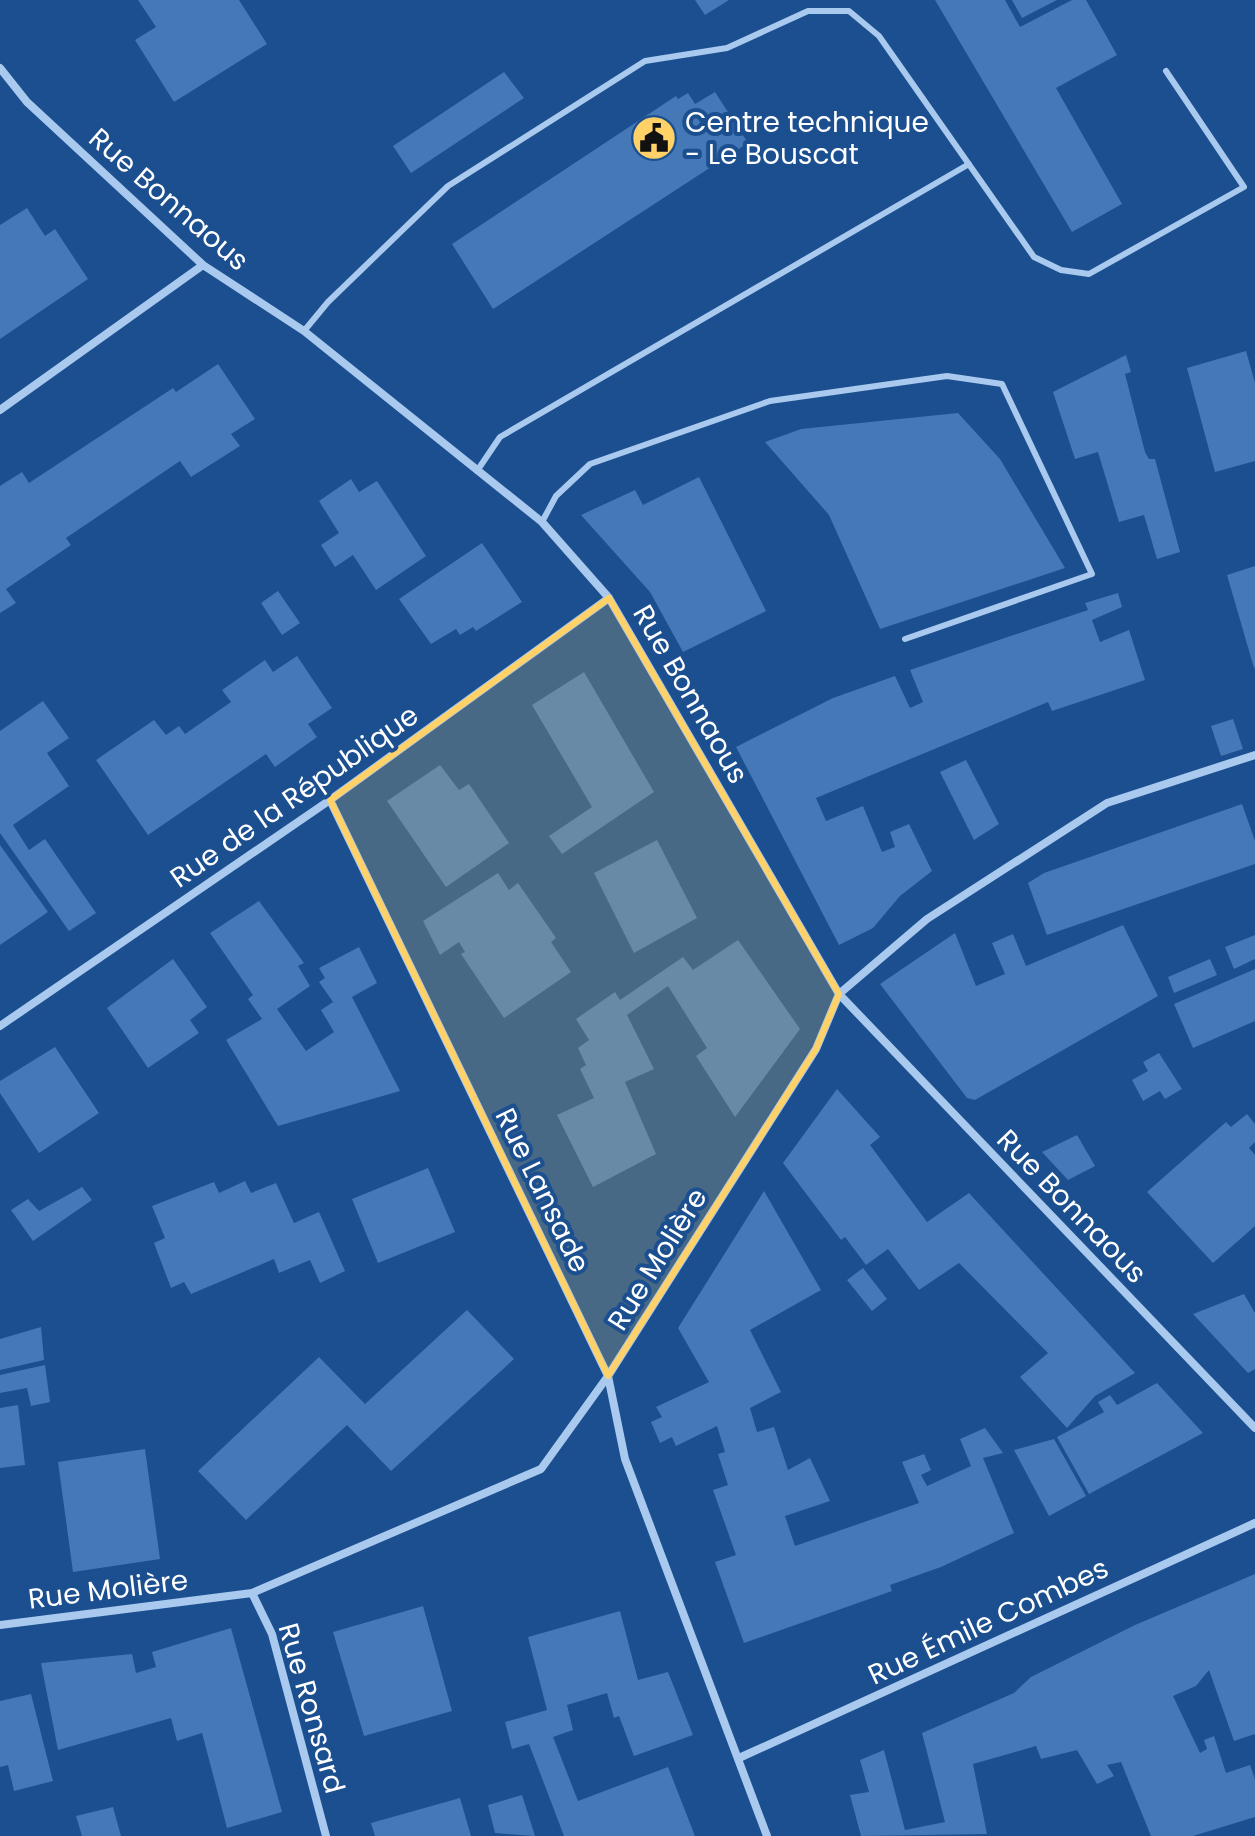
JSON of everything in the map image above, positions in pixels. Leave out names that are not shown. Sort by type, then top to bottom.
[{"type":"street","name":"Rue Bonnaous","points":[[0,68],[27,102],[203,265],[304,331],[542,522],[609,598],[839,994],[1255,1428]]},
{"type":"street","points":[[0,410],[203,265]]},
{"type":"street","name":"Rue de la République","points":[[0,1026],[330,800],[609,598]]},
{"type":"street","name":"Rue Molière","points":[[0,1625],[252,1593],[541,1469],[608,1376],[816,1049],[839,994],[927,919],[1107,803],[1255,755]]},
{"type":"street","name":"Rue Lansade","points":[[330,800],[608,1376],[625,1459],[767,1836]]},
{"type":"street","name":"Rue Émile Combes","points":[[739,1758],[1255,1523]]},
{"type":"street","name":"Rue Ronsard","points":[[252,1593],[272,1634],[326,1836]]},
{"type":"lane","points":[[304,331],[328,302],[448,186],[632,69],[645,61],[727,48],[808,11],[849,11],[879,36],[1034,257],[1061,270],[1089,274],[1244,187],[1166,71]]},
{"type":"lane","points":[[477,471],[500,437],[969,164]]},
{"type":"lane","points":[[542,522],[556,496],[590,464],[770,401],[947,376],[1002,384],[1092,574],[905,639]]},
{"type":"highlighted area","points":[[609,598],[839,994],[816,1049],[608,1376],[330,800]]},
{"type":"building","points":[[138,0],[239,0],[267,44],[174,102],[135,40],[156,27]]},
{"type":"building","points":[[695,0],[729,0],[705,15]]},
{"type":"building","points":[[935,0],[1005,0],[1020,27],[1072,0],[1086,0],[1117,55],[1056,88],[1122,204],[1072,232]]},
{"type":"building","points":[[1012,0],[1057,0],[1022,18]]},
{"type":"building","points":[[504,72],[524,98],[411,173],[393,146]]},
{"type":"building","points":[[715,92],[748,143],[493,309],[452,244],[676,96],[678,99],[688,93],[695,104]]},
{"type":"building","points":[[27,208],[45,236],[55,229],[88,279],[0,339],[0,225]]},
{"type":"building","points":[[1246,351],[1255,383],[1255,461],[1215,472],[1187,368]]},
{"type":"building","points":[[1126,355],[1131,372],[1125,374],[1145,452],[1149,459],[1155,459],[1180,552],[1157,559],[1144,515],[1119,522],[1098,452],[1075,459],[1053,392]]},
{"type":"building","points":[[218,364],[255,419],[231,434],[240,446],[191,477],[180,461],[66,538],[71,545],[6,589],[16,603],[0,613],[0,486],[22,472],[29,483],[173,388],[176,392]]},
{"type":"building","points":[[958,413],[1000,459],[1065,568],[880,629],[829,515],[765,442],[801,429]]},
{"type":"building","points":[[699,477],[766,611],[683,652],[650,592],[581,515],[635,490],[643,505]]},
{"type":"building","points":[[351,479],[359,492],[377,481],[426,556],[376,590],[353,555],[335,567],[321,545],[339,533],[319,501]]},
{"type":"building","points":[[482,543],[522,602],[476,631],[473,627],[460,635],[456,629],[431,644],[399,599]]},
{"type":"building","points":[[1255,566],[1255,667],[1254,668],[1227,575]]},
{"type":"building","points":[[278,591],[300,623],[282,635],[261,603]]},
{"type":"building","points":[[1118,593],[1122,607],[1092,620],[1100,642],[1129,630],[1145,680],[1052,711],[1048,702],[816,798],[826,821],[863,806],[882,852],[895,847],[890,832],[909,824],[932,871],[900,896],[873,928],[839,945],[736,747],[833,698],[895,676],[910,708],[923,702],[910,670],[1088,610],[1085,603]]},
{"type":"building","points":[[297,656],[332,708],[308,724],[317,737],[275,767],[266,754],[148,835],[96,760],[154,720],[166,735],[179,726],[185,734],[231,702],[222,690],[265,660],[273,672]]},
{"type":"building","points":[[584,672],[654,792],[562,854],[549,836],[592,807],[532,705]]},
{"type":"building","points":[[43,701],[69,738],[47,753],[69,786],[13,825],[29,850],[45,839],[96,913],[69,931],[0,833],[0,731]]},
{"type":"building","points":[[1233,719],[1243,749],[1221,756],[1211,726]]},
{"type":"building","points":[[966,760],[999,824],[974,840],[940,772]]},
{"type":"building","points":[[440,765],[459,790],[469,784],[509,843],[446,887],[387,801]]},
{"type":"building","points":[[1242,804],[1255,841],[1255,864],[1047,935],[1028,883],[1044,873]]},
{"type":"building","points":[[657,840],[697,918],[634,953],[594,873]]},
{"type":"building","points":[[0,845],[48,912],[0,945]]},
{"type":"building","points":[[498,873],[509,890],[518,883],[556,938],[551,942],[571,972],[504,1018],[461,954],[465,952],[459,942],[440,955],[423,921]]},
{"type":"building","points":[[259,901],[304,963],[298,966],[310,986],[277,1009],[306,1051],[334,1032],[321,1010],[333,1002],[319,982],[325,978],[319,968],[359,947],[377,983],[352,997],[400,1091],[278,1126],[226,1040],[262,1019],[248,999],[253,995],[210,933]]},
{"type":"building","points":[[1123,925],[1158,996],[975,1100],[967,1098],[880,984],[955,933],[976,986],[1005,974],[992,943],[1013,934],[1026,966]]},
{"type":"building","points":[[1255,935],[1255,959],[1234,969],[1225,947]]},
{"type":"building","points":[[738,940],[800,1029],[735,1117],[696,1056],[707,1048],[668,986],[627,1015],[654,1069],[625,1082],[656,1154],[593,1187],[557,1115],[594,1098],[580,1069],[586,1065],[578,1048],[589,1040],[576,1019],[615,992],[620,1000],[683,957],[693,970]]},
{"type":"building","points":[[173,959],[207,1007],[190,1020],[199,1033],[148,1068],[107,1008]]},
{"type":"building","points":[[1210,959],[1217,975],[1174,993],[1168,977]]},
{"type":"building","points":[[1255,969],[1255,1021],[1193,1048],[1174,1004]]},
{"type":"building","points":[[55,1047],[99,1113],[39,1153],[0,1093],[0,1081]]},
{"type":"building","points":[[1159,1053],[1182,1089],[1165,1099],[1160,1091],[1143,1101],[1132,1080],[1148,1071],[1143,1062]]},
{"type":"building","points":[[837,1089],[880,1137],[870,1145],[927,1222],[969,1193],[1135,1373],[1095,1396],[1067,1428],[1020,1377],[1048,1353],[959,1263],[919,1290],[888,1249],[866,1265],[845,1237],[841,1240],[783,1163]]},
{"type":"building","points":[[1247,1114],[1255,1124],[1255,1142],[1249,1148],[1255,1155],[1255,1226],[1213,1263],[1147,1192],[1226,1122],[1231,1127]]},
{"type":"building","points":[[1077,1135],[1095,1166],[1068,1180],[1042,1152]]},
{"type":"building","points":[[428,1168],[455,1232],[378,1263],[352,1199]]},
{"type":"building","points":[[245,1181],[251,1193],[276,1183],[294,1223],[319,1212],[345,1271],[320,1283],[310,1260],[279,1273],[274,1259],[191,1294],[184,1282],[171,1288],[154,1243],[165,1238],[152,1206],[214,1182],[219,1193]]},
{"type":"building","points":[[82,1187],[92,1200],[33,1241],[11,1210],[28,1199],[39,1211]]},
{"type":"building","points":[[764,1191],[821,1290],[750,1330],[781,1392],[750,1408],[757,1432],[774,1427],[788,1470],[810,1458],[830,1501],[785,1516],[795,1546],[919,1503],[902,1462],[924,1454],[931,1470],[921,1475],[927,1486],[971,1466],[960,1439],[985,1428],[1003,1453],[983,1458],[1014,1533],[941,1567],[890,1585],[892,1591],[744,1643],[715,1562],[736,1555],[713,1490],[728,1485],[718,1454],[725,1452],[717,1426],[676,1446],[672,1437],[660,1443],[651,1422],[662,1417],[656,1407],[709,1382],[678,1328]]},
{"type":"building","points":[[863,1268],[887,1299],[872,1311],[847,1280]]},
{"type":"building","points":[[1244,1294],[1255,1313],[1255,1369],[1248,1373],[1193,1314]]},
{"type":"building","points":[[467,1310],[514,1359],[391,1471],[347,1425],[246,1520],[198,1471],[319,1357],[365,1404]]},
{"type":"building","points":[[41,1327],[44,1360],[0,1370],[0,1339]]},
{"type":"building","points":[[45,1365],[50,1402],[31,1406],[27,1388],[0,1393],[0,1375]]},
{"type":"building","points":[[1157,1383],[1203,1433],[1089,1494],[1057,1437],[1104,1412],[1098,1402],[1110,1395],[1117,1405]]},
{"type":"building","points":[[18,1405],[25,1465],[0,1468],[0,1408]]},
{"type":"building","points":[[1054,1439],[1086,1496],[1049,1516],[1014,1450]]},
{"type":"building","points":[[145,1449],[160,1559],[73,1572],[58,1462]]},
{"type":"building","points":[[1255,1574],[1255,1734],[1234,1741],[1209,1670],[1196,1686],[1173,1696],[1200,1753],[1207,1749],[1204,1740],[1214,1736],[1226,1773],[1250,1765],[1255,1779],[1255,1817],[1193,1836],[1151,1836],[1121,1762],[1107,1765],[1114,1776],[1097,1784],[1077,1750],[1041,1759],[1036,1746],[973,1764],[987,1834],[861,1836],[850,1795],[869,1792],[860,1760],[884,1750],[905,1830],[945,1822],[922,1733],[1014,1693],[1031,1677],[1135,1625]]},
{"type":"building","points":[[423,1606],[452,1711],[364,1736],[333,1632]]},
{"type":"building","points":[[620,1611],[638,1680],[668,1672],[693,1735],[634,1756],[619,1716],[614,1718],[607,1693],[567,1705],[573,1730],[553,1737],[578,1801],[668,1767],[695,1836],[564,1836],[529,1744],[512,1749],[505,1722],[547,1710],[528,1637]]},
{"type":"building","points":[[231,1628],[282,1812],[227,1828],[202,1733],[177,1741],[171,1718],[58,1750],[41,1663],[132,1654],[136,1673],[156,1667],[152,1652]]},
{"type":"building","points":[[31,1694],[53,1781],[14,1791],[8,1765],[0,1767],[0,1701]]},
{"type":"building","points":[[522,1795],[535,1836],[495,1833],[488,1805]]},
{"type":"building","points":[[460,1798],[471,1836],[375,1836],[371,1823]]},
{"type":"building","points":[[113,1807],[121,1836],[82,1836],[76,1816]]},
{"type":"place","name":"Centre technique - Le Bouscat","points":[[654,138]]}]
